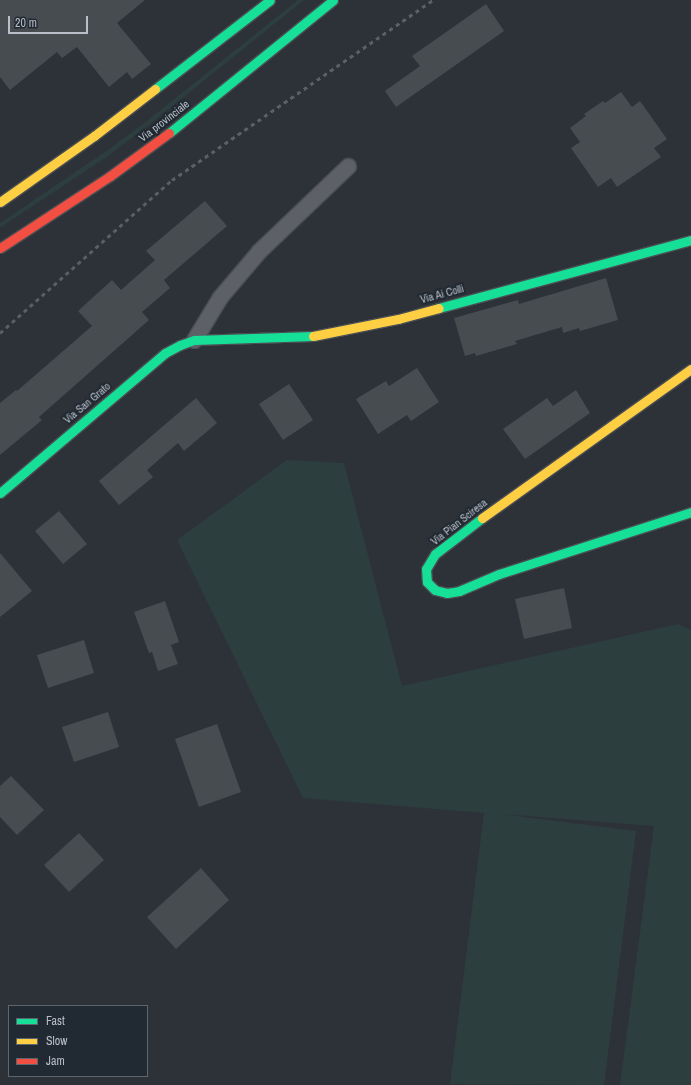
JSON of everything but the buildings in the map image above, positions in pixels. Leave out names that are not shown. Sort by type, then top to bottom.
[{"type":"street","points":[[0,202],[94,136],[270,0]]},
{"type":"street","name":"Via provinciale","points":[[0,248],[110,176],[154,145],[332,0]]},
{"type":"street","name":"Via Ai Colli","points":[[194,340],[313,336],[398,319],[691,240]]},
{"type":"street","name":"Via San Grato","points":[[0,493],[164,352],[194,340]]},
{"type":"street","name":"Via Pian Sciresa","points":[[691,369],[458,535],[435,554],[426,569],[427,582],[435,590],[447,593],[459,590],[499,574],[691,512]]},
{"type":"lane","points":[[194,340],[220,297],[259,251],[348,166]]},
{"type":"shaded area","points":[[298,0],[304,0],[150,124],[108,156],[0,228],[0,223],[105,152],[147,121]]},
{"type":"shaded area","points":[[287,460],[344,463],[402,686],[678,624],[691,630],[691,1085],[620,1085],[654,826],[501,814],[636,831],[604,1085],[450,1084],[484,813],[303,798],[177,540]]},
{"type":"railway","points":[[0,333],[172,180],[433,0]]},
{"type":"traffic: fast","points":[[155,89],[270,0]]},
{"type":"traffic: fast","points":[[169,133],[333,0]]},
{"type":"traffic: fast","points":[[439,308],[691,240]]},
{"type":"traffic: fast","points":[[0,493],[165,353],[180,345],[194,340],[313,336]]},
{"type":"traffic: fast","points":[[482,518],[435,554],[426,569],[427,582],[435,590],[447,593],[459,591],[499,574],[691,512]]},
{"type":"traffic: slow","points":[[0,202],[94,136],[155,89]]},
{"type":"traffic: slow","points":[[313,336],[398,319],[439,308]]},
{"type":"traffic: slow","points":[[482,518],[691,369]]},
{"type":"traffic: jam","points":[[0,248],[110,176],[169,133]]}]
